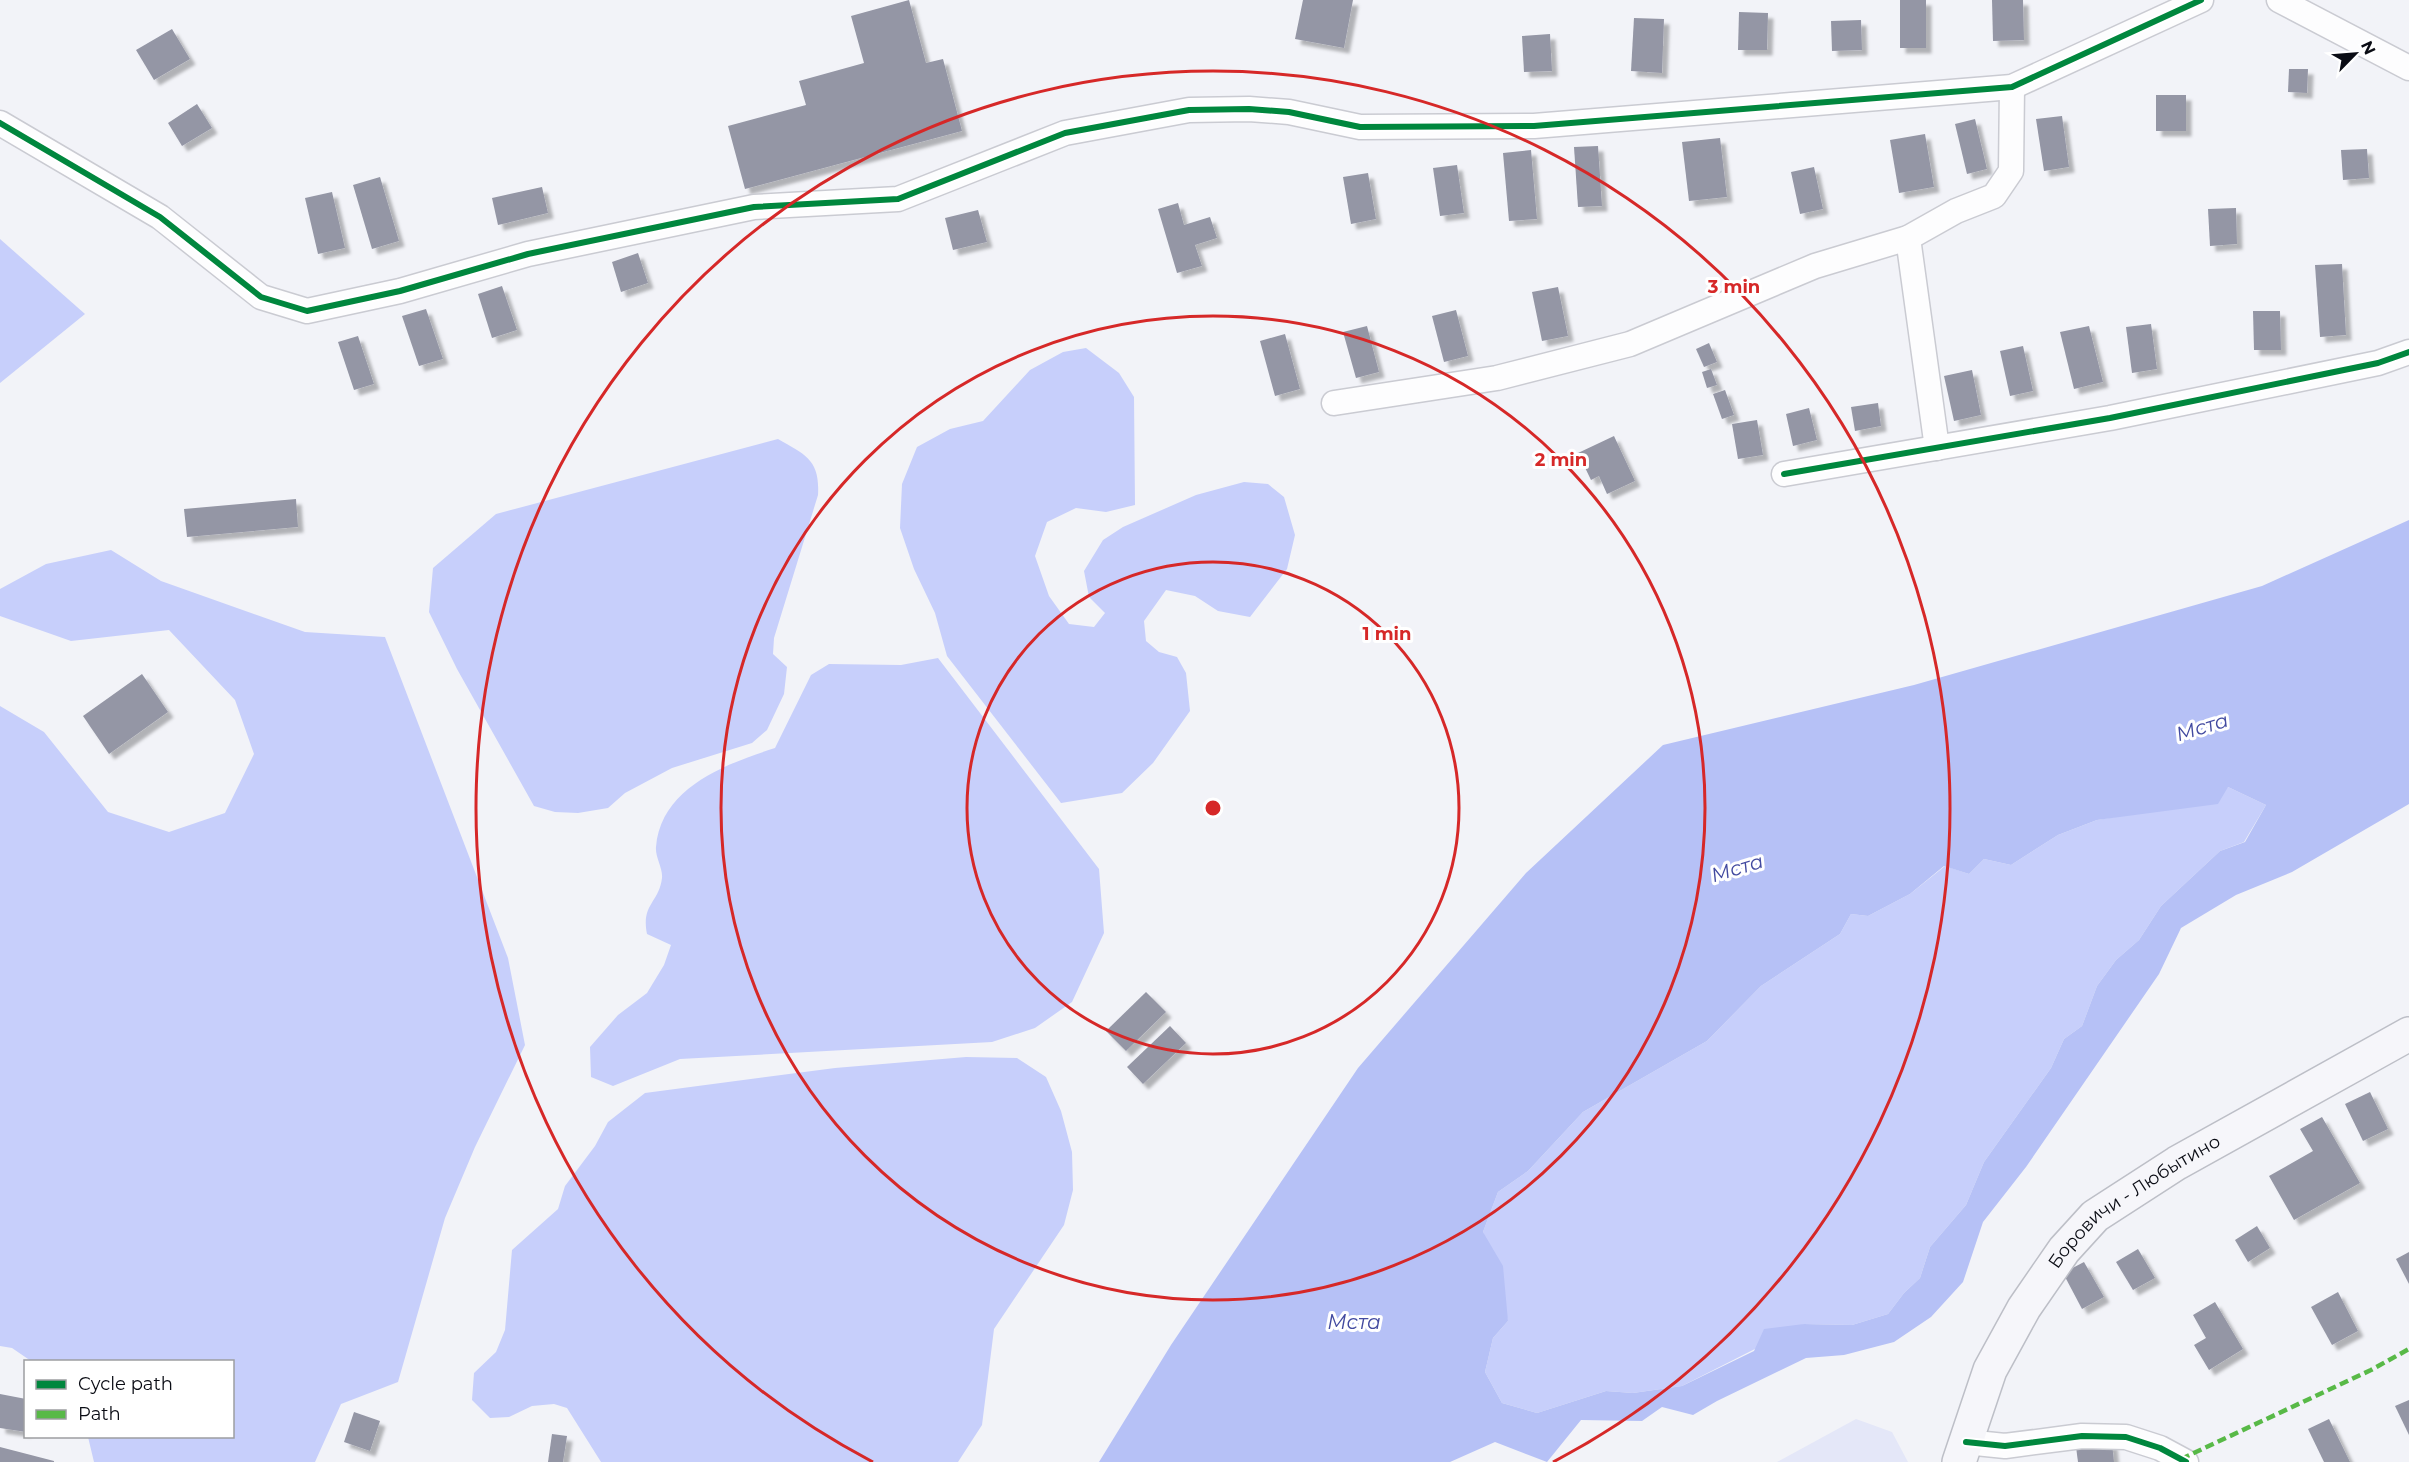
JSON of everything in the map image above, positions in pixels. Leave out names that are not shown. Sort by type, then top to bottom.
[{"type":"main road","name":"Боровичи - Любытино","points":[[1963,1452],[1990,1370],[2024,1308],[2064,1250],[2095,1216],[2177,1163],[2409,1034]]},
{"type":"street","points":[[0,123],[160,217],[261,297],[307,311],[400,291],[528,254],[754,207],[898,199],[1065,133],[1189,110],[1249,109],[1289,112],[1360,127],[1534,126],[2012,87],[2201,0]]},
{"type":"street","points":[[2279,0],[2409,68]]},
{"type":"street","points":[[1334,403],[1497,378],[1630,344],[1815,267],[1908,238],[1956,211],[1994,196],[2011,171],[2012,87]]},
{"type":"street","points":[[1908,238],[1936,448]]},
{"type":"street","points":[[1784,474],[2110,418],[2378,363],[2409,352]]},
{"type":"street","points":[[1963,1452],[2082,1436],[2126,1437],[2160,1448],[2186,1462]]},
{"type":"shaded area","points":[[0,239],[85,314],[0,383]]},
{"type":"shaded area","points":[[1086,348],[1119,373],[1134,397],[1135,505],[1106,512],[1076,508],[1047,522],[1035,556],[1049,596],[1069,624],[1094,627],[1105,613],[1089,597],[1084,571],[1103,540],[1123,527],[1196,495],[1244,482],[1268,484],[1284,497],[1295,535],[1287,569],[1250,617],[1218,611],[1195,596],[1166,590],[1144,621],[1146,641],[1159,652],[1177,657],[1186,673],[1190,711],[1153,763],[1122,793],[1061,803],[947,656],[935,613],[914,569],[900,528],[902,484],[917,447],[950,429],[983,421],[1030,370],[1063,352]]},
{"type":"shaded area","points":[[778,439],[803,455],[814,466],[817,474],[818,495],[774,638],[773,654],[787,667],[784,694],[767,730],[752,743],[672,768],[625,793],[608,808],[578,813],[555,812],[534,806],[457,669],[429,612],[433,568],[496,514]]},
{"type":"shaded area","points":[[111,550],[161,581],[305,632],[385,637],[508,958],[525,1045],[475,1147],[445,1218],[398,1382],[341,1404],[315,1462],[94,1462],[88,1438],[234,1438],[234,1360],[30,1360],[12,1348],[0,1346],[0,706],[44,732],[108,812],[169,832],[225,813],[254,754],[235,700],[169,630],[71,641],[0,616],[0,589],[46,564]]},
{"type":"shaded area","points":[[938,658],[1099,869],[1104,933],[1072,1002],[1035,1028],[992,1042],[680,1059],[613,1086],[591,1077],[590,1047],[618,1015],[647,993],[664,965],[671,945],[647,934],[646,924],[648,910],[658,893],[662,878],[656,847],[661,826],[670,808],[699,781],[736,762],[775,748],[811,675],[829,664],[901,665]]},
{"type":"shaded area","points":[[2228,787],[2266,805],[2244,842],[2220,851],[2161,906],[2139,940],[2116,960],[2097,986],[2082,1026],[2064,1039],[2051,1068],[1984,1162],[1966,1205],[1930,1247],[1920,1278],[1904,1293],[1888,1314],[1852,1325],[1804,1324],[1682,1386],[1633,1393],[1606,1391],[1537,1413],[1502,1403],[1485,1372],[1493,1338],[1508,1321],[1483,1232],[1498,1192],[1528,1171],[1583,1112],[1707,1041],[1761,986],[1840,934],[1851,914],[1868,916],[1910,894],[1945,866],[1969,874],[1984,859],[2011,865],[2058,835],[2097,820],[2144,812]]},
{"type":"shaded area","points":[[966,1057],[1017,1058],[1046,1077],[1061,1111],[1072,1152],[1073,1190],[1064,1225],[994,1329],[982,1425],[958,1462],[601,1462],[567,1408],[554,1404],[532,1406],[509,1417],[490,1418],[472,1400],[474,1373],[496,1352],[505,1330],[512,1250],[558,1209],[565,1186],[595,1146],[608,1122],[645,1093],[835,1068]]},
{"type":"shaded area","points":[[1856,1419],[1892,1432],[1908,1462],[1777,1462]]},
{"type":"water","name":"Мста","points":[[2409,520],[2409,804],[2292,872],[2236,895],[2181,928],[2159,974],[2026,1167],[1983,1222],[1963,1282],[1931,1317],[1894,1342],[1844,1355],[1806,1358],[1693,1415],[1662,1407],[1642,1421],[1581,1420],[1547,1462],[1495,1442],[1450,1462],[1099,1462],[1171,1345],[1358,1068],[1526,873],[1663,745],[1914,685],[2262,586]],"holes":[[[2228,787],[2266,805],[2245,842],[2220,851],[2161,906],[2139,940],[2116,960],[2097,986],[2082,1026],[2064,1039],[2051,1068],[1984,1162],[1966,1205],[1930,1247],[1920,1278],[1904,1293],[1888,1314],[1852,1325],[1804,1324],[1764,1329],[1754,1351],[1682,1386],[1633,1393],[1606,1391],[1537,1413],[1502,1403],[1485,1372],[1493,1338],[1508,1321],[1503,1266],[1483,1232],[1498,1192],[1528,1171],[1583,1112],[1707,1041],[1761,986],[1840,934],[1851,914],[1868,916],[1910,894],[1944,866],[1969,874],[1984,859],[2011,865],[2058,835],[2097,820],[2218,804]]]},
{"type":"building","points":[[909,0],[926,63],[943,59],[962,131],[745,189],[728,126],[806,105],[799,81],[864,63],[851,16]]},
{"type":"building","points":[[1303,0],[1353,0],[1344,48],[1295,39]]},
{"type":"building","points":[[1900,0],[1926,0],[1926,48],[1900,48]]},
{"type":"building","points":[[1992,0],[2023,0],[2024,40],[1993,41]]},
{"type":"building","points":[[1739,12],[1768,13],[1767,50],[1738,50]]},
{"type":"building","points":[[1634,18],[1664,19],[1662,73],[1631,71]]},
{"type":"building","points":[[1861,20],[1862,50],[1832,51],[1831,21]]},
{"type":"building","points":[[172,29],[190,59],[154,80],[136,50]]},
{"type":"building","points":[[1550,34],[1552,71],[1524,72],[1522,36]]},
{"type":"building","points":[[2289,69],[2308,69],[2307,93],[2288,92]]},
{"type":"building","points":[[2156,95],[2186,95],[2186,131],[2156,131]]},
{"type":"building","points":[[197,104],[212,128],[182,146],[168,123]]},
{"type":"building","points":[[2062,116],[2069,167],[2044,171],[2036,119]]},
{"type":"building","points":[[1975,119],[1987,169],[1967,174],[1955,124]]},
{"type":"building","points":[[1925,134],[1934,187],[1899,193],[1890,140]]},
{"type":"building","points":[[1720,138],[1727,197],[1689,201],[1682,142]]},
{"type":"building","points":[[1598,146],[1602,206],[1578,207],[1574,147]]},
{"type":"building","points":[[2367,149],[2369,178],[2343,180],[2341,150]]},
{"type":"building","points":[[1531,150],[1537,219],[1509,221],[1503,153]]},
{"type":"building","points":[[1457,165],[1464,213],[1440,216],[1433,168]]},
{"type":"building","points":[[1814,167],[1823,209],[1800,214],[1791,172]]},
{"type":"building","points":[[1368,173],[1376,219],[1351,224],[1343,177]]},
{"type":"building","points":[[380,177],[399,241],[372,249],[353,185]]},
{"type":"building","points":[[542,187],[548,213],[498,225],[492,198]]},
{"type":"building","points":[[332,192],[345,248],[318,254],[305,198]]},
{"type":"building","points":[[1178,203],[1184,225],[1210,217],[1217,238],[1195,245],[1202,266],[1177,273],[1158,209]]},
{"type":"building","points":[[2236,208],[2237,244],[2210,246],[2208,209]]},
{"type":"building","points":[[978,210],[987,242],[953,250],[945,218]]},
{"type":"building","points":[[638,253],[648,283],[621,292],[612,262]]},
{"type":"building","points":[[2342,264],[2346,335],[2320,337],[2315,265]]},
{"type":"building","points":[[502,286],[517,330],[492,338],[478,294]]},
{"type":"building","points":[[1558,287],[1568,336],[1542,341],[1532,292]]},
{"type":"building","points":[[426,309],[443,359],[419,366],[402,316]]},
{"type":"building","points":[[1456,310],[1468,356],[1444,362],[1432,316]]},
{"type":"building","points":[[2253,311],[2280,311],[2281,350],[2254,350]]},
{"type":"building","points":[[2151,324],[2157,369],[2132,373],[2126,327]]},
{"type":"building","points":[[1367,326],[1379,372],[1356,378],[1343,332]]},
{"type":"building","points":[[2089,326],[2103,382],[2074,389],[2060,332]]},
{"type":"building","points":[[1285,334],[1300,389],[1275,396],[1260,341]]},
{"type":"building","points":[[358,336],[374,384],[354,390],[338,342]]},
{"type":"building","points":[[1709,343],[1717,362],[1704,367],[1696,349]]},
{"type":"building","points":[[2023,346],[2033,391],[2010,396],[2000,351]]},
{"type":"building","points":[[1711,369],[1717,385],[1707,388],[1702,372]]},
{"type":"building","points":[[1972,370],[1981,415],[1954,421],[1944,376]]},
{"type":"building","points":[[1725,390],[1734,415],[1722,419],[1713,394]]},
{"type":"building","points":[[1878,403],[1881,426],[1855,431],[1851,407]]},
{"type":"building","points":[[1809,408],[1817,440],[1793,446],[1786,414]]},
{"type":"building","points":[[1757,420],[1763,455],[1738,459],[1732,424]]},
{"type":"building","points":[[1614,436],[1635,481],[1607,494],[1599,476],[1591,480],[1578,453]]},
{"type":"building","points":[[296,499],[298,527],[187,537],[184,509]]},
{"type":"building","points":[[142,674],[168,712],[109,754],[83,716]]},
{"type":"building","points":[[1146,992],[1166,1012],[1126,1051],[1106,1031]]},
{"type":"building","points":[[1170,1026],[1186,1043],[1143,1084],[1127,1067]]},
{"type":"building","points":[[2370,1092],[2388,1129],[2363,1141],[2345,1104]]},
{"type":"building","points":[[2322,1117],[2360,1183],[2294,1220],[2269,1176],[2313,1151],[2300,1129]]},
{"type":"building","points":[[2257,1226],[2270,1248],[2248,1262],[2235,1240]]},
{"type":"building","points":[[2138,1249],[2155,1278],[2133,1290],[2116,1262]]},
{"type":"building","points":[[2409,1252],[2409,1284],[2396,1259]]},
{"type":"building","points":[[2084,1262],[2104,1297],[2082,1309],[2063,1273]]},
{"type":"building","points":[[2338,1292],[2358,1331],[2332,1345],[2311,1307]]},
{"type":"building","points":[[2215,1302],[2243,1349],[2209,1370],[2194,1345],[2206,1338],[2193,1315]]},
{"type":"building","points":[[0,1394],[24,1399],[24,1432],[0,1428]]},
{"type":"building","points":[[2409,1400],[2409,1435],[2395,1406]]},
{"type":"building","points":[[354,1412],[380,1421],[370,1451],[344,1442]]},
{"type":"building","points":[[2329,1419],[2350,1462],[2324,1462],[2308,1429]]},
{"type":"building","points":[[552,1434],[567,1436],[563,1462],[548,1462]]},
{"type":"building","points":[[2112,1443],[2114,1462],[2078,1462],[2076,1447]]},
{"type":"building","points":[[0,1447],[54,1461],[54,1462],[0,1462]]},
{"type":"marked path","points":[[2181,1459],[2371,1370],[2409,1349]]},
{"type":"cycle path","points":[[0,123],[160,217],[261,297],[307,311],[400,291],[528,254],[754,207],[898,199],[1065,133],[1189,110],[1249,109],[1289,112],[1360,127],[1534,126],[2012,87],[2201,0]]},
{"type":"cycle path","points":[[1784,474],[2110,418],[2378,363],[2409,352]]},
{"type":"cycle path","points":[[1966,1442],[2005,1446],[2082,1436],[2126,1437],[2160,1448],[2186,1462]]}]
